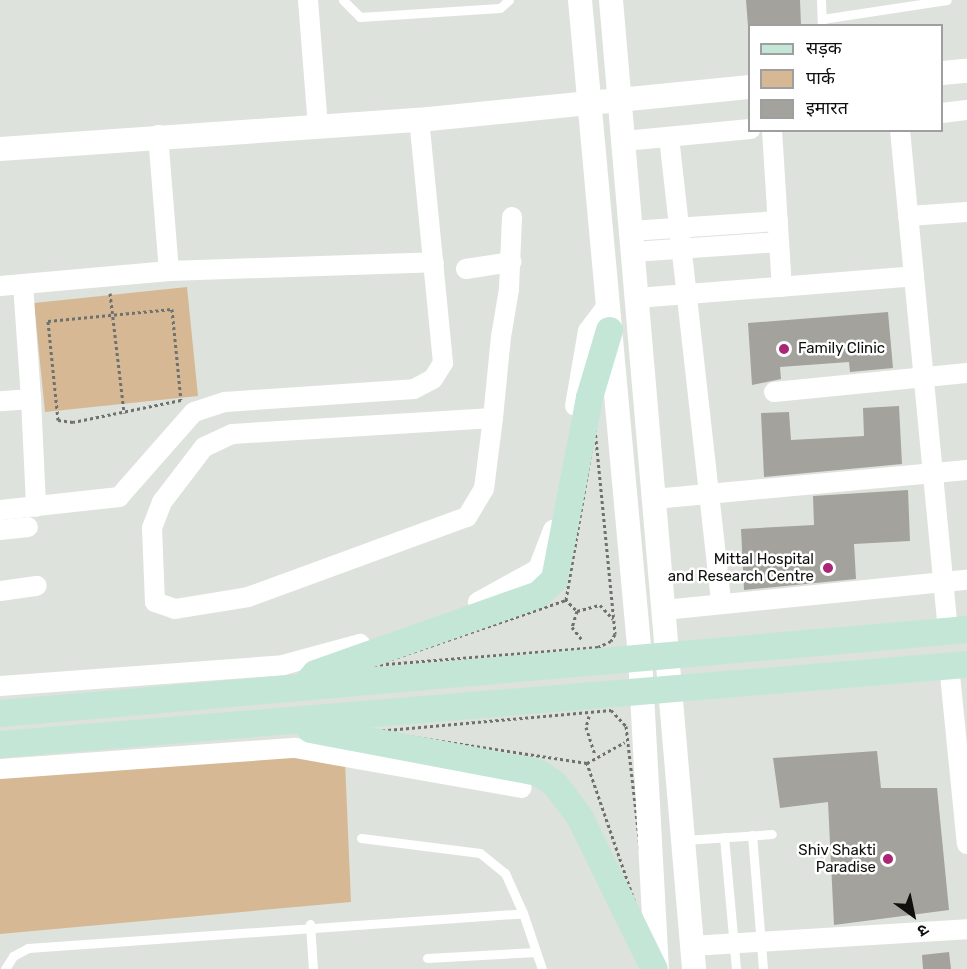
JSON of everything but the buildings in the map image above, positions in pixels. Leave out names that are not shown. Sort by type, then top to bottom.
[{"type":"main road","points":[[302,687],[315,673],[538,594],[549,583],[565,543],[589,397],[608,318]]},
{"type":"main road","points":[[0,713],[958,630]]},
{"type":"main road","points":[[0,744],[958,665]]},
{"type":"main road","points":[[276,723],[537,772],[554,783],[579,816],[655,969]]},
{"type":"street","points":[[308,0],[318,127]]},
{"type":"street","points":[[580,0],[640,657],[655,969]]},
{"type":"street","points":[[610,0],[693,958],[734,944],[967,929]]},
{"type":"street","points":[[943,73],[967,70]]},
{"type":"street","points":[[0,149],[158,135],[419,120],[748,87]]},
{"type":"street","points":[[943,113],[967,110]]},
{"type":"street","points":[[0,510],[119,498],[194,412],[250,400],[414,389],[433,379],[443,363],[419,120]]},
{"type":"street","points":[[624,141],[748,129]]},
{"type":"street","points":[[772,132],[782,287]]},
{"type":"street","points":[[900,132],[943,580],[958,630]]},
{"type":"street","points":[[158,135],[169,271]]},
{"type":"street","points":[[669,136],[721,604]]},
{"type":"street","points":[[908,216],[967,212]]},
{"type":"street","points":[[493,418],[249,433],[204,447],[162,502],[149,555],[155,602],[163,608],[222,603],[288,586],[467,517],[482,496],[493,418],[511,262],[512,217]]},
{"type":"street","points":[[632,242],[680,228],[778,222]]},
{"type":"street","points":[[632,242],[682,250],[779,242]]},
{"type":"street","points":[[0,286],[169,271],[434,262]]},
{"type":"street","points":[[466,269],[511,262]]},
{"type":"street","points":[[637,298],[914,276]]},
{"type":"street","points":[[24,284],[36,507]]},
{"type":"street","points":[[0,686],[283,665],[368,641],[523,582],[538,569],[550,545],[588,331],[608,318]]},
{"type":"street","points":[[774,392],[967,373]]},
{"type":"street","points":[[0,401],[31,399]]},
{"type":"street","points":[[249,433],[250,400]]},
{"type":"street","points":[[654,499],[967,470]]},
{"type":"street","points":[[0,530],[28,527]]},
{"type":"street","points":[[664,610],[943,580],[967,580]]},
{"type":"street","points":[[0,591],[37,586]]},
{"type":"street","points":[[958,665],[967,844]]},
{"type":"street","points":[[0,769],[295,748],[521,788]]},
{"type":"lane","points":[[343,0],[360,17],[500,8],[509,0]]},
{"type":"lane","points":[[821,0],[822,22],[947,0]]},
{"type":"lane","points":[[683,841],[772,834]]},
{"type":"lane","points":[[752,835],[763,969]]},
{"type":"lane","points":[[724,837],[736,969]]},
{"type":"lane","points":[[361,838],[480,853],[505,873],[523,913],[542,969]]},
{"type":"lane","points":[[5,969],[13,956],[28,948],[310,924],[523,913]]},
{"type":"lane","points":[[310,924],[313,969]]},
{"type":"lane","points":[[427,958],[536,952]]},
{"type":"path","points":[[108,276],[124,413]]},
{"type":"path","points":[[172,309],[176,317],[181,400],[124,413],[58,420],[44,325],[59,318],[113,314],[172,309]]},
{"type":"path","points":[[549,583],[578,610]]},
{"type":"path","points":[[578,610],[600,605],[614,620]]},
{"type":"path","points":[[578,610],[572,627],[592,648]]},
{"type":"path","points":[[591,711],[586,727],[595,754]]},
{"type":"path","points":[[587,763],[595,754],[619,749],[628,738],[644,737]]},
{"type":"green space","points":[[187,287],[198,396],[45,412],[34,303]]},
{"type":"green space","points":[[282,751],[345,761],[351,902],[0,934],[0,777]]},
{"type":"place","name":"Family Clinic","points":[[784,349]]},
{"type":"place","name":"Mittal Hospital and Research Centre","points":[[828,568]]},
{"type":"place","name":"Shiv Shakti Paradise","points":[[888,859]]}]
